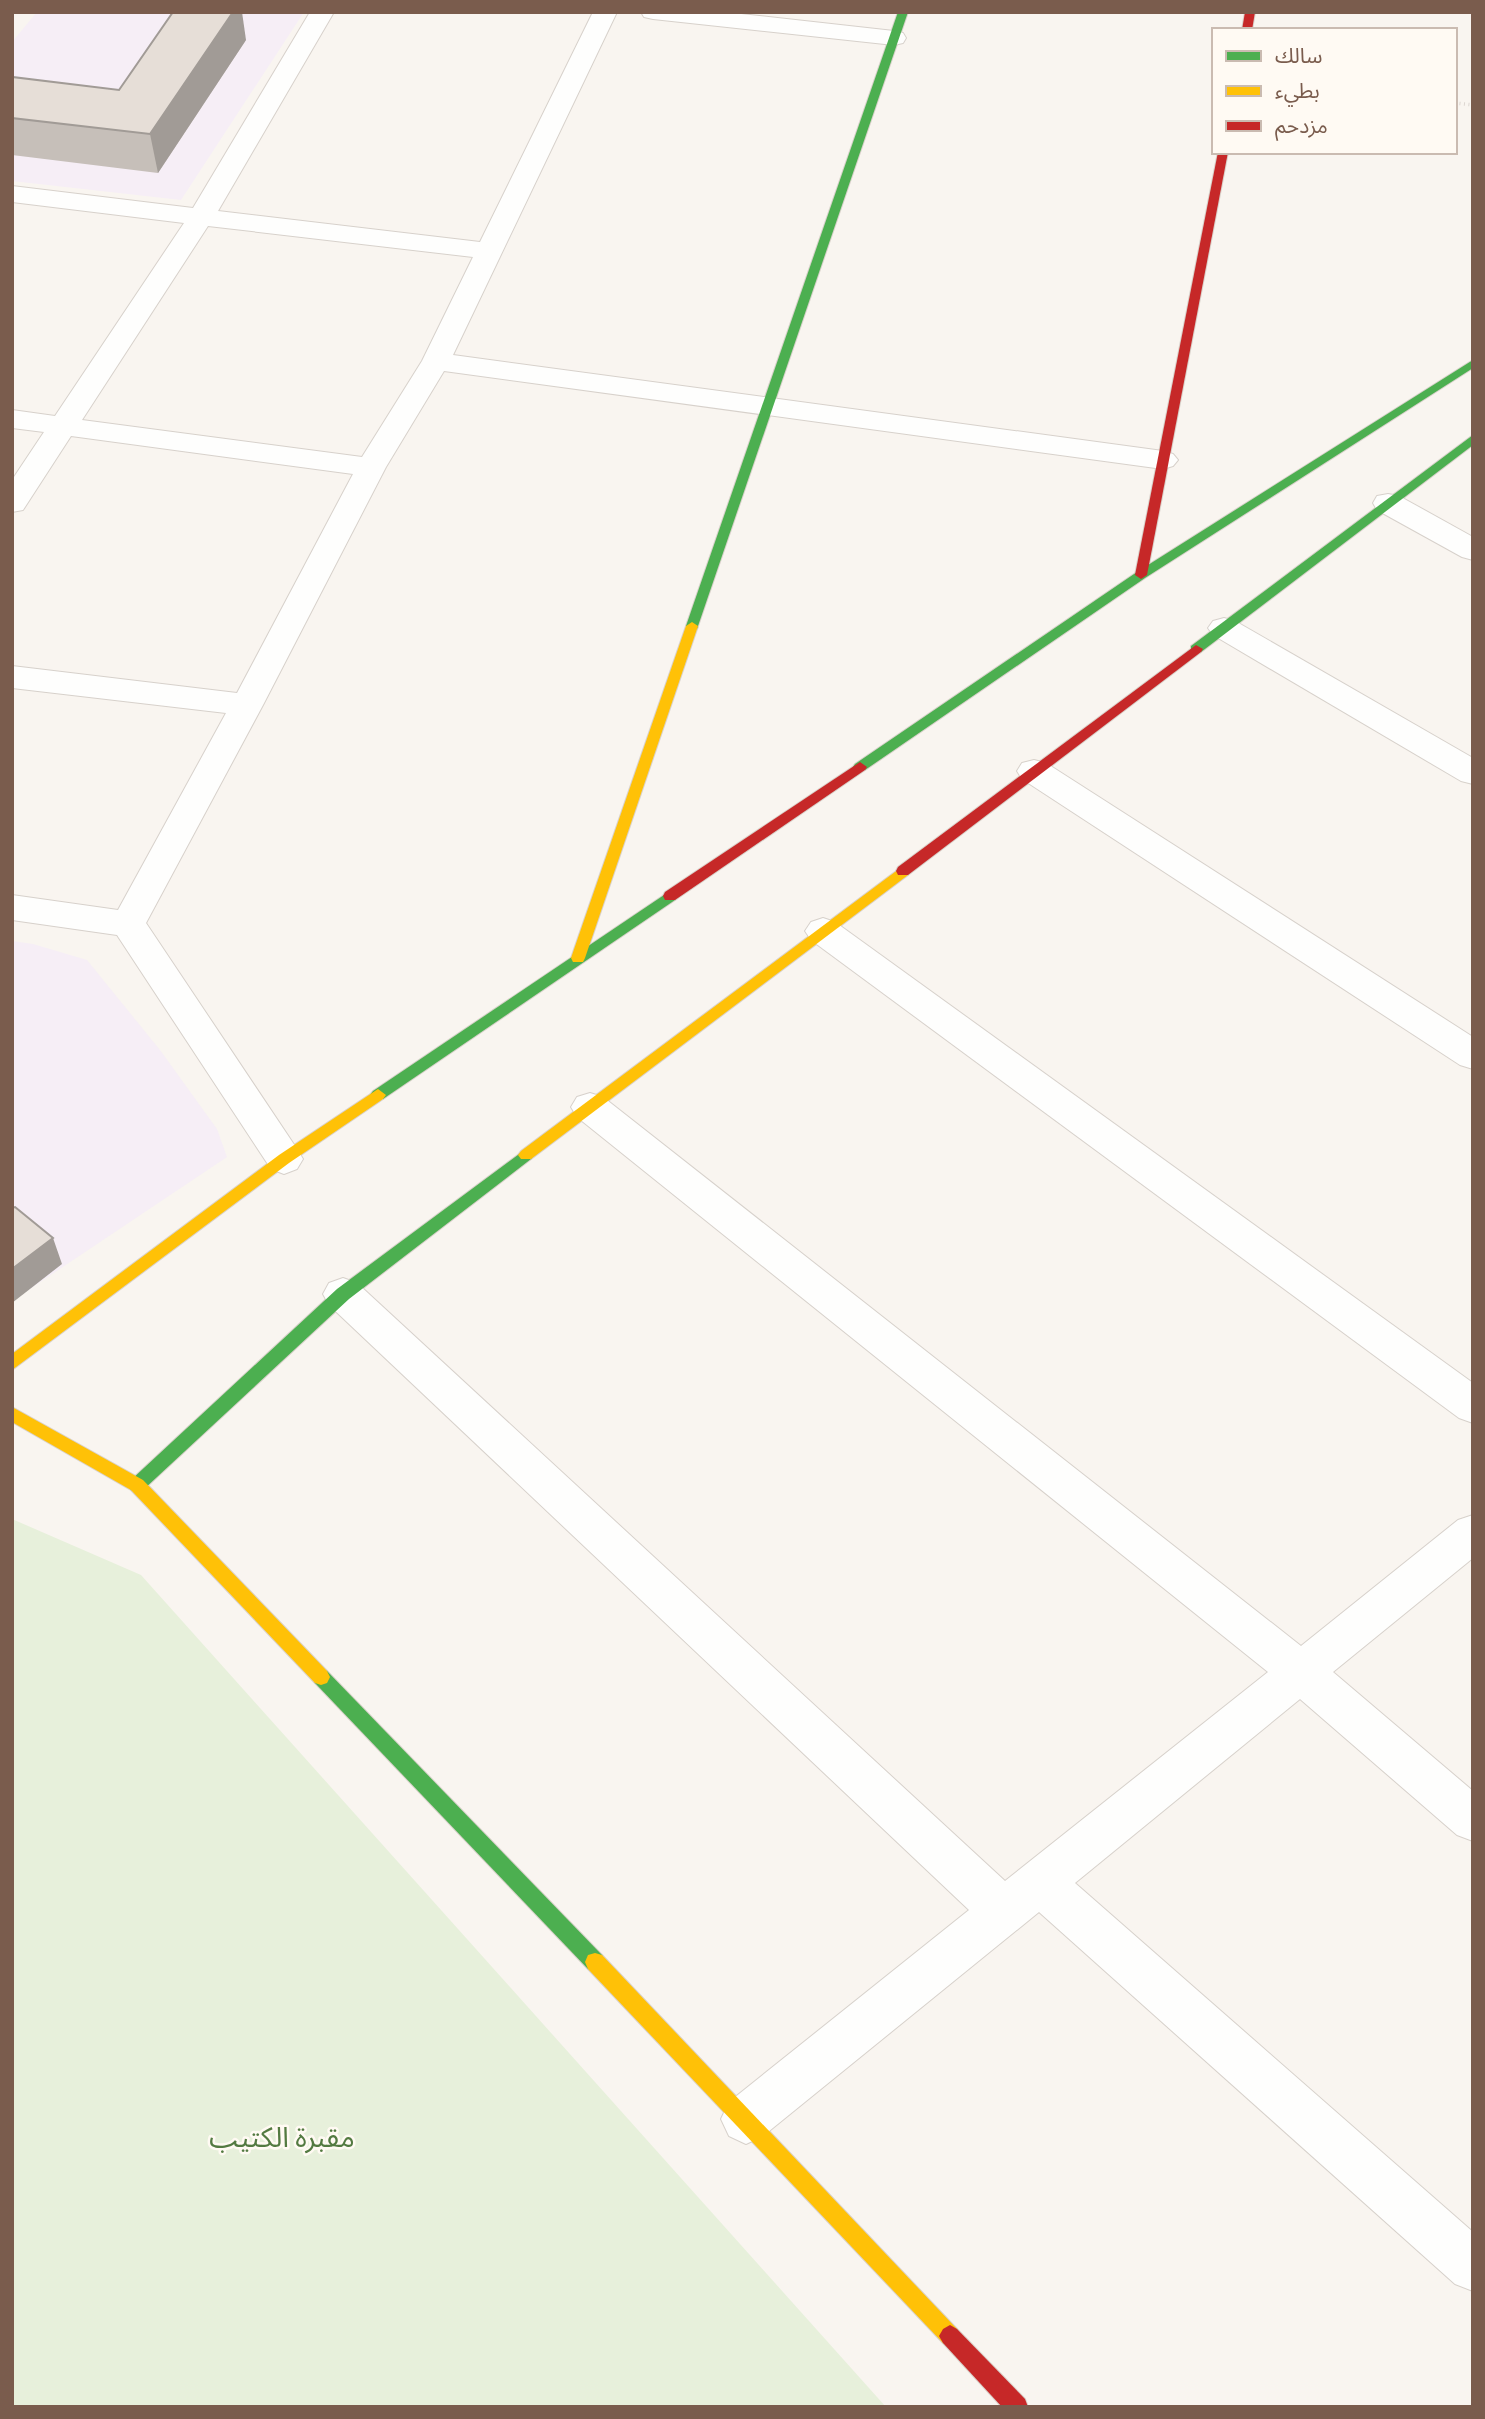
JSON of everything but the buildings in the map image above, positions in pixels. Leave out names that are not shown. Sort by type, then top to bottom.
[{"type":"main road","points":[[578,958],[903,12]]},
{"type":"main road","points":[[1140,575],[1223,154]]},
{"type":"main road","points":[[12,1363],[284,1159],[1140,575],[1473,363]]},
{"type":"main road","points":[[136,1485],[343,1294],[1473,439]]},
{"type":"main road","points":[[12,1414],[136,1485],[746,2119],[1017,2407]]},
{"type":"street","points":[[12,503],[202,215],[323,12]]},
{"type":"street","points":[[128,924],[247,705],[371,467],[436,361],[605,12]]},
{"type":"street","points":[[653,12],[894,38]]},
{"type":"street","points":[[12,194],[488,251]]},
{"type":"street","points":[[436,361],[1163,460]]},
{"type":"street","points":[[12,419],[371,467]]},
{"type":"street","points":[[1388,503],[1473,550]]},
{"type":"street","points":[[1224,628],[1473,773]]},
{"type":"street","points":[[12,677],[247,705]]},
{"type":"street","points":[[1034,771],[1473,1055]]},
{"type":"street","points":[[12,907],[128,924],[284,1159]]},
{"type":"street","points":[[823,931],[1473,1406]]},
{"type":"street","points":[[590,1107],[1301,1672],[1473,1820]]},
{"type":"street","points":[[343,1294],[1022,1896],[1473,2266]]},
{"type":"street","points":[[746,2119],[1473,1534]]},
{"type":"shaded area","points":[[37,12],[304,12],[181,200],[12,181],[12,42]]},
{"type":"shaded area","points":[[12,941],[33,944],[87,960],[160,1050],[217,1129],[227,1157],[12,1301]]},
{"type":"green space","name":"مقبرة الكتيب","points":[[12,1519],[141,1575],[886,2407],[12,2407]]},
{"type":"traffic: fast","points":[[692,626],[903,12]]},
{"type":"traffic: fast","points":[[860,767],[1141,575],[1473,363]]},
{"type":"traffic: fast","points":[[1196,649],[1473,439]]},
{"type":"traffic: fast","points":[[378,1095],[670,896]]},
{"type":"traffic: fast","points":[[137,1485],[343,1294],[526,1155]]},
{"type":"traffic: fast","points":[[321,1677],[595,1962]]},
{"type":"traffic: slow","points":[[578,958],[692,626]]},
{"type":"traffic: slow","points":[[526,1155],[903,871]]},
{"type":"traffic: slow","points":[[12,1363],[284,1159],[378,1095]]},
{"type":"traffic: slow","points":[[12,1414],[137,1485],[321,1677]]},
{"type":"traffic: slow","points":[[595,1962],[950,2336]]},
{"type":"traffic: jam","points":[[1247,28],[1250,12]]},
{"type":"traffic: jam","points":[[1141,575],[1223,154]]},
{"type":"traffic: jam","points":[[903,871],[1196,649]]},
{"type":"traffic: jam","points":[[670,896],[860,767]]},
{"type":"traffic: jam","points":[[950,2336],[1017,2407]]}]
